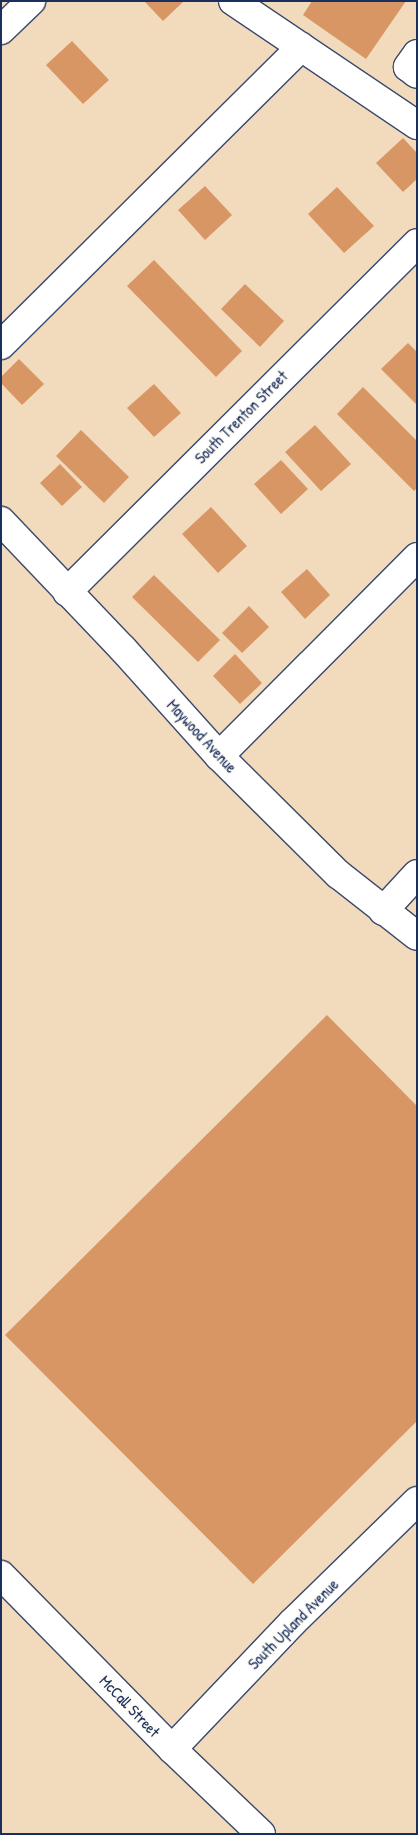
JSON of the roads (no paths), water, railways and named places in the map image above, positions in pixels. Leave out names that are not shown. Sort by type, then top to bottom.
[{"type":"street","points":[[1,30],[31,1]]},
{"type":"street","points":[[233,1],[417,125]]},
{"type":"street","points":[[1,345],[301,47]]},
{"type":"street","points":[[417,54],[408,67],[417,74]]},
{"type":"street","name":"South Trenton Street","points":[[67,592],[417,243]]},
{"type":"street","name":"Maywood Avenue","points":[[1,521],[10,549],[67,592],[123,649],[219,756],[338,874],[383,912],[417,936]]},
{"type":"street","points":[[219,756],[417,557]]},
{"type":"street","points":[[383,912],[417,874]]},
{"type":"street","name":"South Upland Avenue","points":[[172,1749],[293,1622],[417,1501]]},
{"type":"street","name":"McCall Street","points":[[1,1575],[172,1749],[261,1834]]}]
